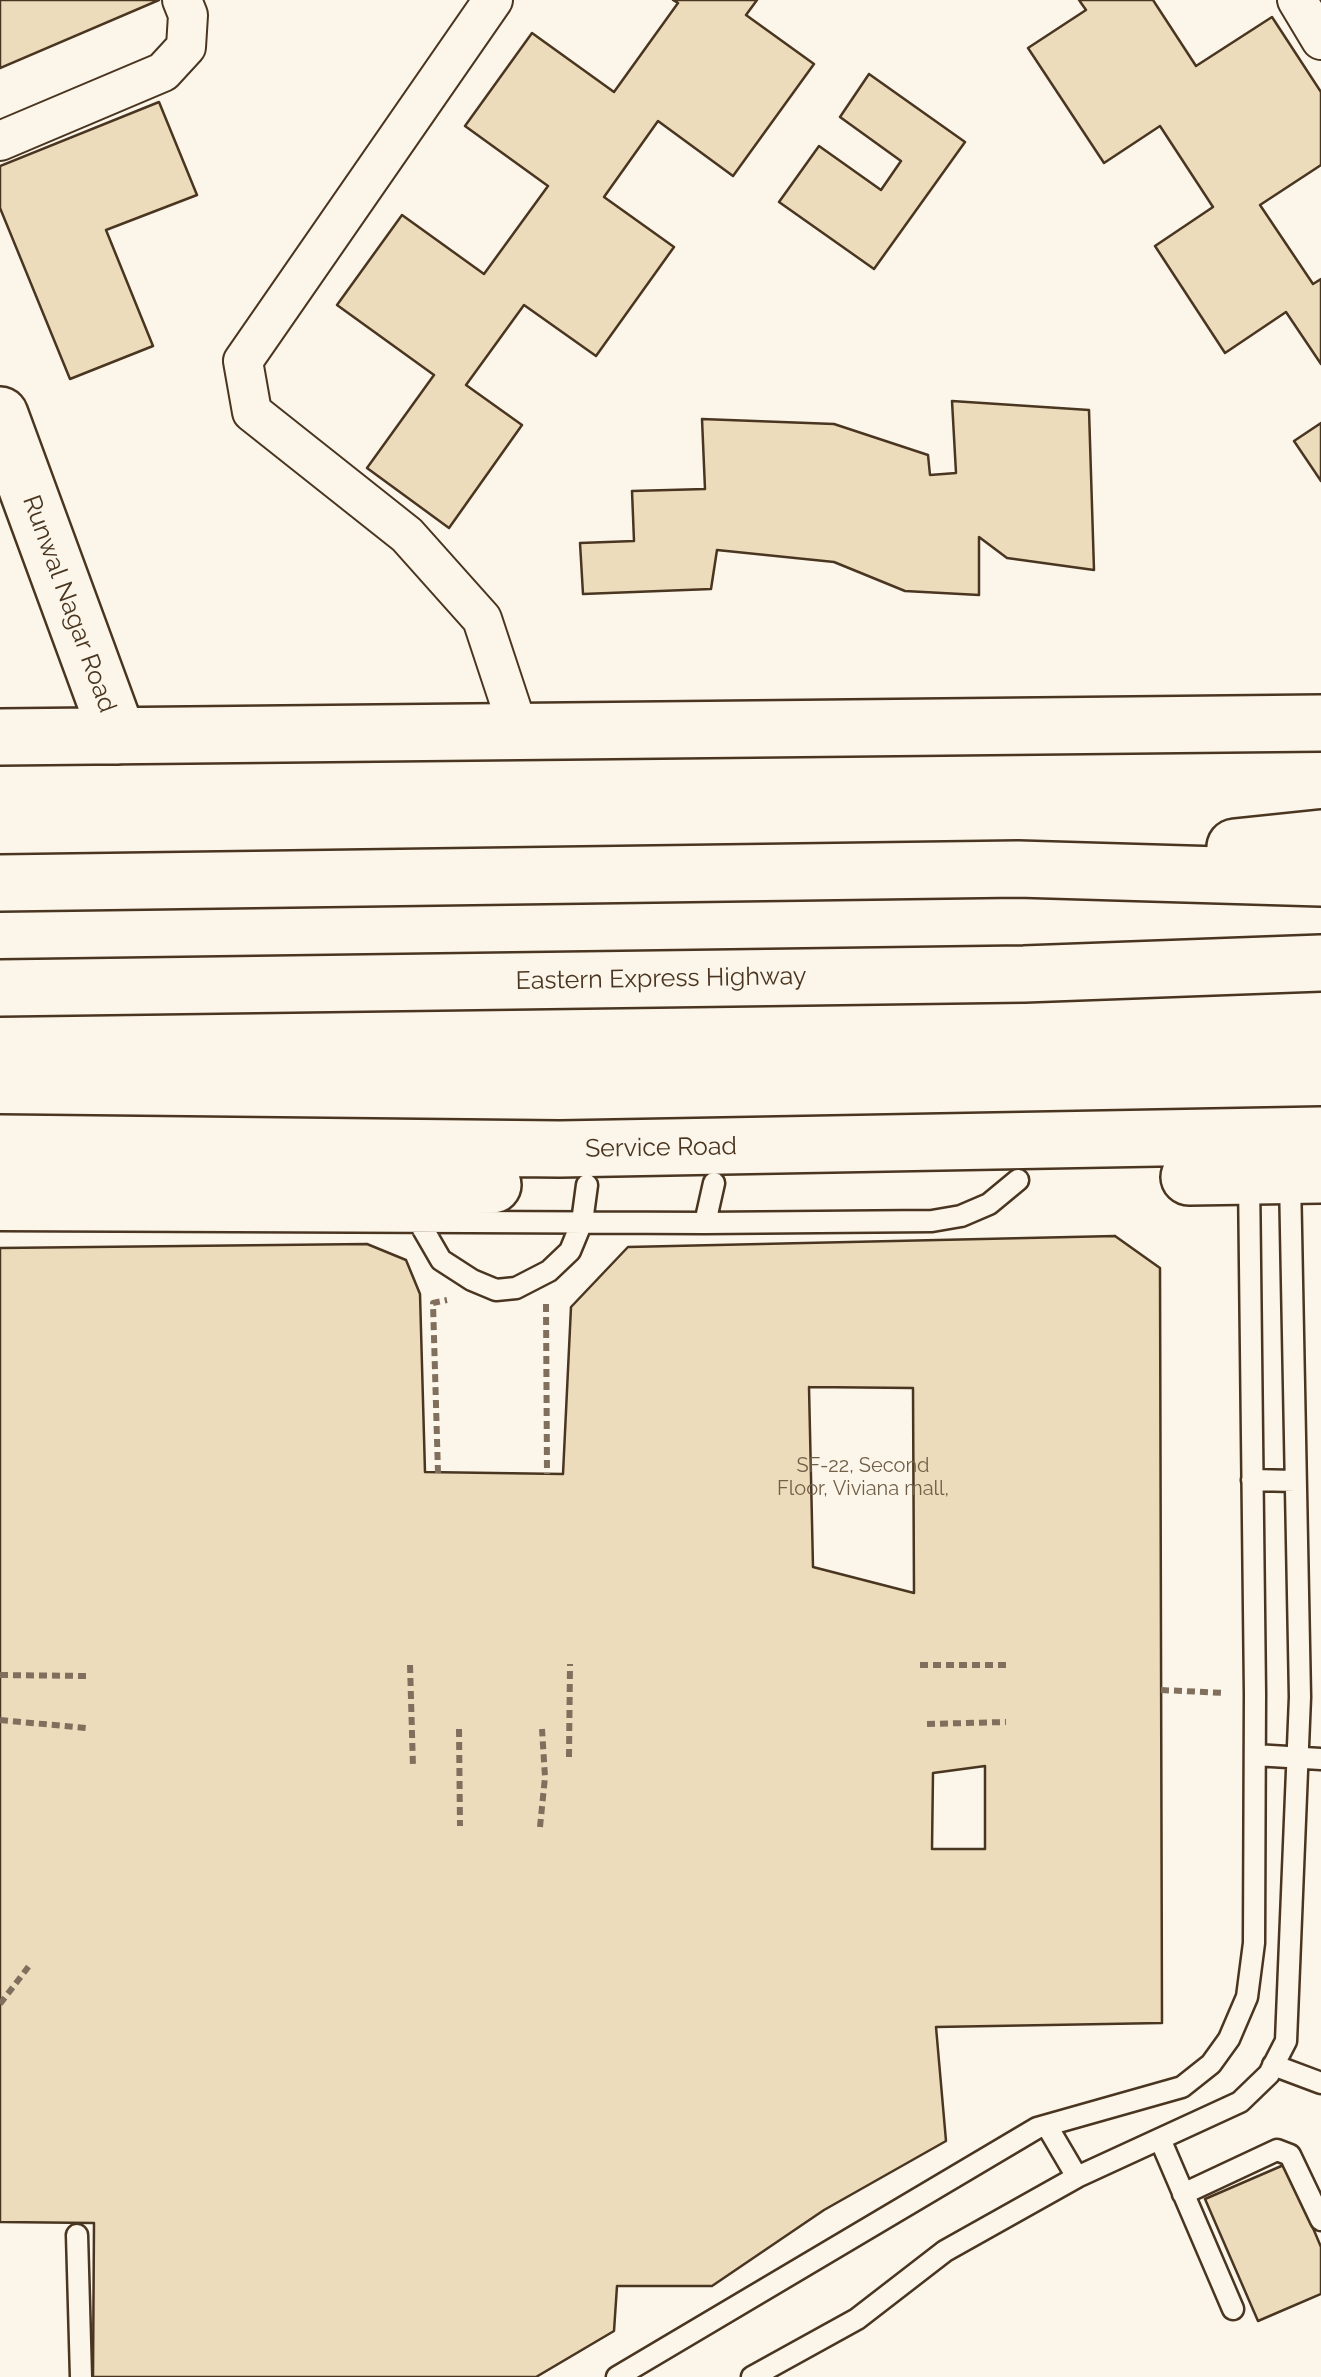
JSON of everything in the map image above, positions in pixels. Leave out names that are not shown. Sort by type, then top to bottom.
[{"type":"main road","name":"Runwal Nagar Road","points":[[0,416],[118,736]]},
{"type":"main road","points":[[0,737],[1321,723]]},
{"type":"main road","points":[[1018,869],[1321,838]]},
{"type":"main road","points":[[0,883],[1018,869],[1321,878]]},
{"type":"main road","name":"Eastern Express Highway","points":[[0,988],[1024,974],[1321,963]]},
{"type":"main road","points":[[1024,974],[1321,1002]]},
{"type":"main road","points":[[0,1012],[107,987]]},
{"type":"main road","name":"Service Road","points":[[0,1143],[1288,1156]]},
{"type":"main road","name":"Service Road","points":[[0,1190],[709,1203],[1288,1156]]},
{"type":"street","points":[[0,141],[163,72],[186,48],[188,14],[182,0]]},
{"type":"street","points":[[493,0],[244,360],[252,412],[408,535],[482,619],[519,731]]},
{"type":"street","points":[[1297,0],[1321,40]]},
{"type":"lane","points":[[617,2377],[1037,2128],[1182,2087],[1211,2064],[1229,2039],[1247,1996],[1254,1943],[1252,1480],[1288,1156]]},
{"type":"lane","points":[[752,2377],[857,2319],[945,2251],[1077,2176],[1240,2102],[1255,2090],[1286,2041],[1300,1696],[1288,1156]]},
{"type":"lane","points":[[0,1220],[419,1222],[584,1203],[570,1251],[549,1272],[516,1288],[496,1290],[442,1260],[419,1222]]},
{"type":"lane","points":[[1252,1480],[1295,1482]]},
{"type":"lane","points":[[1255,1755],[1321,1759]]},
{"type":"lane","points":[[1273,2065],[1321,2083]]},
{"type":"lane","points":[[1047,2126],[1077,2176]]},
{"type":"lane","points":[[1160,2139],[1233,2308]]},
{"type":"lane","points":[[1183,2194],[1278,2150],[1290,2155],[1321,2220]]},
{"type":"lane","points":[[77,2235],[81,2377]]},
{"type":"path","points":[[438,1472],[433,1303],[496,1290],[548,1305],[547,1474]]},
{"type":"path","points":[[569,1757],[570,1664]]},
{"type":"path","points":[[920,1664],[1010,1665]]},
{"type":"path","points":[[410,1665],[413,1767]]},
{"type":"path","points":[[87,1676],[0,1675],[87,1676]]},
{"type":"path","points":[[0,1720],[86,1728]]},
{"type":"path","points":[[927,1724],[1006,1723]]},
{"type":"path","points":[[542,1728],[546,1777],[540,1826],[542,1748],[542,1728]]},
{"type":"path","points":[[460,1729],[460,1826]]},
{"type":"path","points":[[0,2004],[29,1966]]},
{"type":"building","points":[[0,0],[159,0],[0,68]]},
{"type":"building","points":[[673,0],[757,0],[746,15],[814,64],[733,176],[658,121],[604,197],[674,247],[596,356],[524,305],[466,385],[522,425],[449,528],[367,468],[434,375],[337,305],[402,215],[484,274],[548,186],[465,126],[532,33],[614,92],[678,3]]},
{"type":"building","points":[[1079,0],[1153,0],[1196,66],[1272,17],[1321,92],[1321,165],[1260,205],[1313,284],[1321,279],[1321,364],[1286,312],[1225,353],[1155,246],[1213,207],[1160,126],[1104,163],[1028,48],[1086,10]]},
{"type":"building","points":[[869,74],[965,142],[874,269],[779,202],[819,146],[881,190],[901,161],[840,117]]},
{"type":"building","points":[[159,102],[197,195],[106,230],[153,346],[70,379],[0,208],[0,166]]},
{"type":"building","points":[[952,401],[1089,410],[1094,570],[1007,558],[979,537],[979,595],[905,591],[834,562],[717,550],[711,589],[583,594],[580,543],[634,541],[632,491],[705,489],[702,419],[834,424],[928,455],[930,475],[956,473]]},
{"type":"building","points":[[1321,423],[1321,481],[1294,441]]},
{"type":"building","points":[[1115,1236],[1160,1268],[1162,2023],[936,2027],[946,2141],[824,2210],[712,2286],[617,2286],[614,2331],[536,2377],[93,2377],[94,2223],[0,2222],[0,1248],[367,1244],[406,1260],[420,1294],[425,1472],[563,1474],[571,1307],[628,1247]]},
{"type":"building","points":[[809,1387],[913,1388],[914,1593],[813,1567]]},
{"type":"building","points":[[985,1766],[985,1849],[932,1849],[933,1773]]},
{"type":"building","points":[[1286,2164],[1321,2247],[1321,2294],[1258,2321],[1205,2199]]}]
